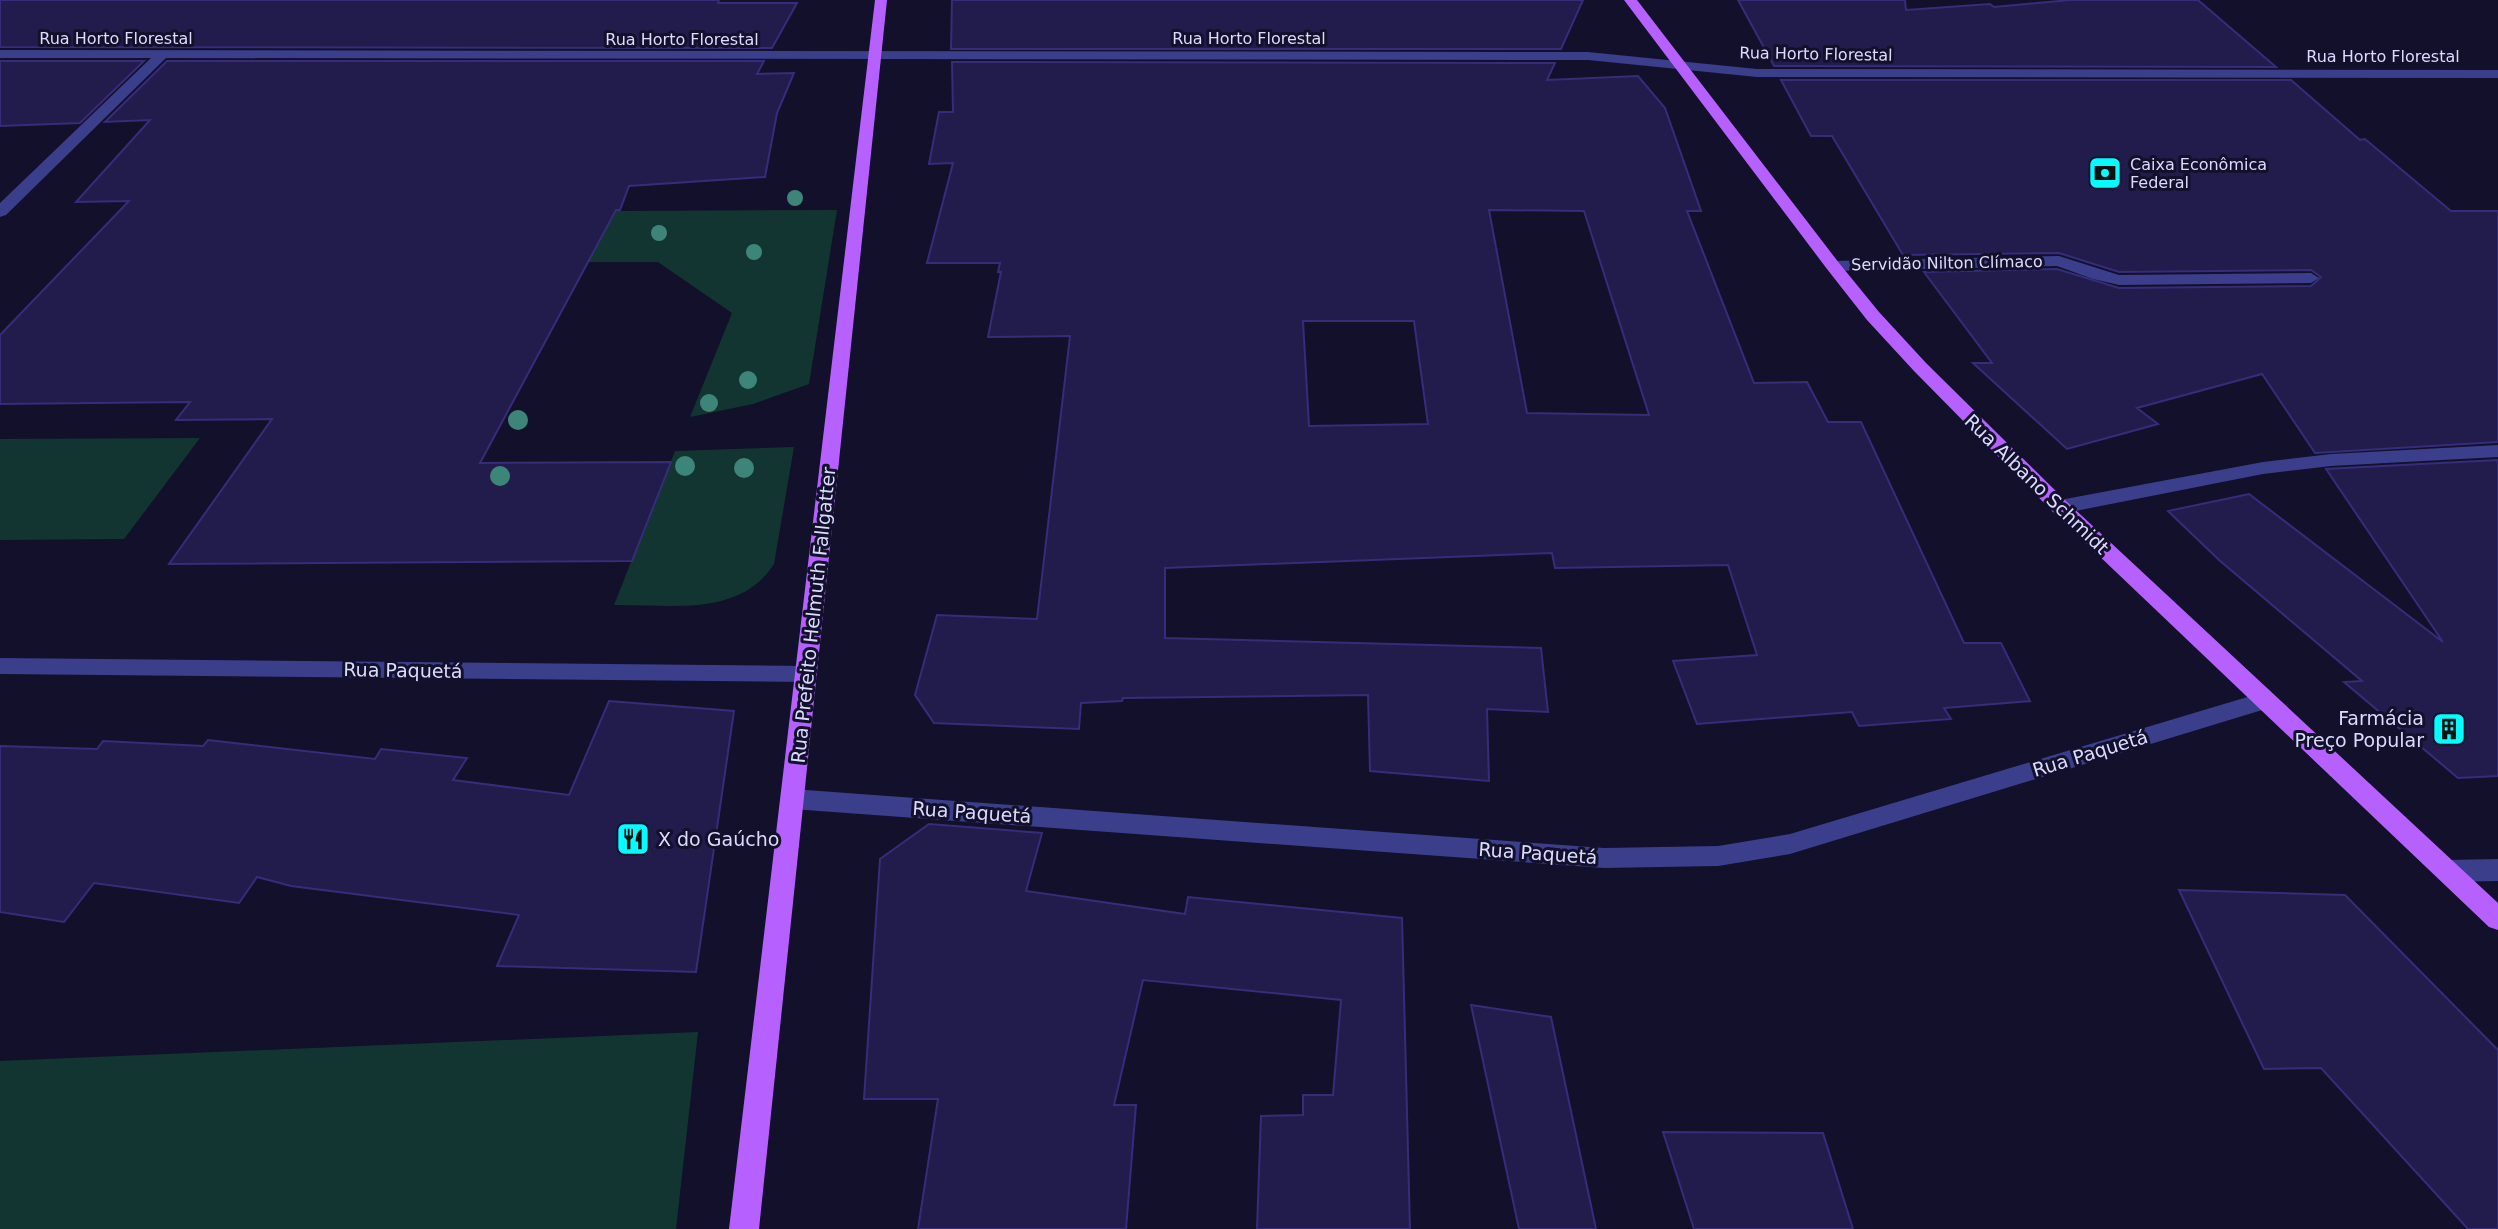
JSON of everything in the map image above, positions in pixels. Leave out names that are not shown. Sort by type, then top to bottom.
[{"type":"main road","name":"Rua Prefeito Helmuth Fallgatter","points":[[744,1229],[881,0]]},
{"type":"main road","name":"Rua Albano Schmidt","points":[[1630,0],[1873,316],[1920,367],[2060,507],[2498,919]]},
{"type":"street","name":"Rua Horto Florestal","points":[[0,54],[875,57],[1588,55],[1757,73],[2498,74]]},
{"type":"street","points":[[0,212],[161,56]]},
{"type":"street","name":"Servidão Nilton Clímaco","points":[[1833,265],[2059,261],[2099,276],[2119,280],[2311,278]]},
{"type":"street","points":[[2060,507],[2263,468],[2331,460],[2498,451]]},
{"type":"street","name":"Rua Paquetá","points":[[0,666],[806,674]]},
{"type":"street","name":"Rua Paquetá","points":[[792,799],[1604,858],[1717,856],[1790,844],[2264,701]]},
{"type":"street","points":[[2446,871],[2498,870]]},
{"type":"green space","points":[[837,210],[809,384],[753,404],[690,417],[732,313],[658,262],[588,262],[616,211]]},
{"type":"green space","points":[[200,438],[124,539],[0,540],[0,439]]},
{"type":"green space","points":[[794,447],[774,564],[759,581],[742,593],[702,604],[614,605],[675,451]]},
{"type":"green space","points":[[698,1032],[676,1229],[0,1229],[0,1061]]},
{"type":"building","points":[[0,0],[719,0],[718,3],[797,3],[772,48],[0,47]]},
{"type":"building","points":[[952,0],[1583,0],[1561,49],[951,49]]},
{"type":"building","points":[[1738,0],[1905,0],[1906,10],[1990,4],[1994,7],[2070,0],[2198,0],[2276,67],[1774,66]]},
{"type":"building","points":[[0,61],[144,61],[80,123],[0,126]]},
{"type":"building","points":[[167,61],[764,61],[757,74],[794,73],[777,113],[765,177],[629,186],[620,210],[616,210],[480,463],[671,462],[632,561],[169,564],[272,419],[176,420],[190,402],[0,404],[0,335],[129,201],[76,202],[150,120],[105,122]]},
{"type":"building","points":[[952,62],[1555,63],[1547,80],[1638,76],[1665,108],[1701,211],[1687,211],[1754,383],[1807,382],[1828,422],[1861,422],[1964,643],[2001,643],[2030,701],[1944,708],[1951,719],[1859,726],[1852,712],[1697,724],[1673,661],[1757,655],[1728,565],[1555,568],[1552,553],[1165,568],[1165,638],[1541,648],[1548,712],[1487,709],[1489,781],[1370,771],[1368,695],[1123,698],[1122,701],[1081,703],[1079,729],[934,723],[915,695],[937,615],[1037,619],[1070,336],[988,337],[1001,272],[998,272],[1000,263],[927,263],[953,163],[929,164],[939,112],[953,112]],"holes":[[[1489,210],[1584,211],[1649,415],[1527,413]],[[1303,321],[1414,321],[1428,424],[1309,426]]]},
{"type":"building","points":[[1781,80],[2291,80],[2360,140],[2365,139],[2451,211],[2498,211],[2498,442],[2315,453],[2262,374],[2137,408],[2158,424],[2067,449],[1973,363],[1992,363],[1924,272],[2057,269],[2119,288],[2311,286],[2321,277],[2311,270],[2119,272],[2059,253],[1903,255],[1832,136],[1811,136]]},
{"type":"building","points":[[2498,460],[2498,776],[2458,778],[2344,682],[2362,681],[2219,560],[2168,511],[2249,494],[2443,642],[2326,469]]},
{"type":"building","points":[[609,701],[734,711],[696,972],[497,966],[519,915],[291,886],[257,877],[239,903],[94,883],[64,922],[0,912],[0,746],[97,749],[103,741],[203,746],[208,740],[375,759],[381,749],[467,758],[453,780],[569,795]]},
{"type":"building","points":[[929,824],[1042,833],[1026,891],[1185,914],[1188,897],[1402,918],[1410,1229],[1257,1229],[1261,1116],[1303,1115],[1303,1095],[1333,1095],[1341,1000],[1143,980],[1114,1105],[1136,1105],[1126,1229],[918,1229],[938,1099],[864,1099],[880,859]]},
{"type":"building","points":[[2179,890],[2345,895],[2498,1050],[2498,1229],[2468,1229],[2321,1068],[2264,1069]]},
{"type":"building","points":[[1471,1005],[1551,1017],[1596,1229],[1519,1229]]},
{"type":"building","points":[[1663,1132],[1823,1133],[1853,1229],[1694,1229]]},
{"type":"place","name":"Caixa Econômica Federal","points":[[2105,173]]},
{"type":"place","name":"Farmácia Preço Popular","points":[[2449,729]]},
{"type":"place","name":"X do Gaúcho","points":[[633,839]]}]
